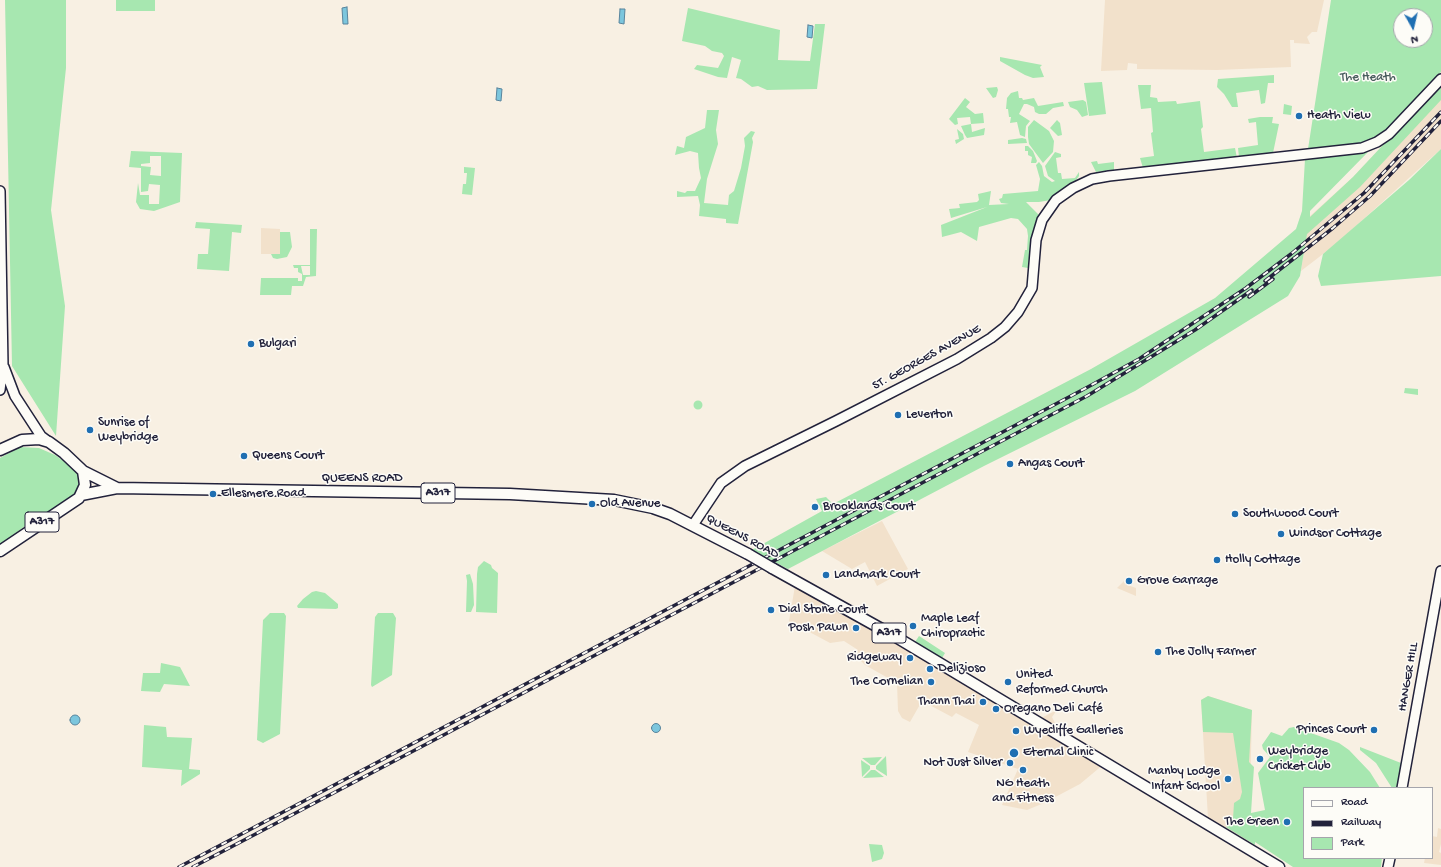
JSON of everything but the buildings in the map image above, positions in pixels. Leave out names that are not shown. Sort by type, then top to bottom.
[{"type":"main road","name":"ST. GEORGES AVENUE","points":[[693,525],[721,483],[745,466],[957,359],[992,338],[1005,327],[1018,312],[1032,288],[1036,240],[1042,220],[1056,200],[1073,188],[1092,179],[1109,176],[1362,148],[1377,142],[1389,134],[1441,79]]},
{"type":"main road","points":[[0,191],[3,366],[0,390]]},
{"type":"main road","points":[[3,366],[15,396],[42,436],[49,442]]},
{"type":"main road","name":"A317","points":[[0,450],[10,444],[22,440],[39,439],[49,442],[64,453],[83,471],[117,488]]},
{"type":"main road","points":[[81,495],[85,485],[83,471]]},
{"type":"main road","name":"QUEENS ROAD","points":[[117,488],[565,496],[614,500],[648,506],[693,525],[748,554],[896,637],[1279,867]]},
{"type":"main road","name":"A317","points":[[1,552],[81,495],[117,488]]},
{"type":"main road","name":"HANGER HILL","points":[[1402,787],[1441,571]]},
{"type":"shaded area","points":[[1105,0],[1324,0],[1317,32],[1312,32],[1307,37],[1310,44],[1294,43],[1294,40],[1290,40],[1291,67],[1217,70],[1137,69],[1137,64],[1128,63],[1127,70],[1101,71]]},
{"type":"shaded area","points":[[1441,83],[1441,149],[1336,244],[1301,271],[1309,217],[1353,177]]},
{"type":"shaded area","points":[[261,228],[280,229],[280,254],[261,254]]},
{"type":"shaded area","points":[[882,521],[908,569],[877,586],[865,562],[852,569],[822,551]]},
{"type":"shaded area","points":[[796,580],[1104,764],[1080,784],[1044,803],[1027,810],[1002,805],[1018,769],[968,752],[979,725],[956,713],[952,717],[922,701],[910,722],[902,718],[898,711],[897,683],[865,665],[861,661],[863,658],[857,654],[858,650],[844,641],[830,643],[789,621]]},
{"type":"shaded area","points":[[1124,581],[1125,584],[1136,588],[1136,596],[1117,588]]},
{"type":"shaded area","name":"Manby Lodge Infant School","points":[[1208,696],[1252,710],[1249,843],[1208,818],[1201,700]]},
{"type":"shaded area","points":[[1057,710],[1052,717],[1055,723],[1053,725],[1043,719],[1043,717]]},
{"type":"shaded area","points":[[1438,828],[1441,829],[1441,844],[1439,852],[1441,853],[1441,865],[1424,863],[1425,859],[1433,859],[1433,836],[1437,837]]},
{"type":"green space","points":[[5,0],[66,0],[66,68],[51,210],[65,306],[56,436],[12,366]]},
{"type":"green space","points":[[116,0],[155,0],[155,11],[116,11]]},
{"type":"green space","name":"The Heath","points":[[1331,0],[1441,0],[1441,72],[1385,132],[1370,141],[1357,145],[1308,149]]},
{"type":"green space","points":[[688,8],[780,30],[778,60],[810,61],[815,24],[825,24],[817,89],[767,90],[758,86],[752,87],[741,79],[736,78],[741,60],[732,57],[727,78],[718,77],[694,69],[697,65],[718,68],[724,56],[722,53],[712,51],[705,46],[682,41]]},
{"type":"green space","points":[[1000,57],[1042,65],[1040,67],[1044,77],[1033,78],[1025,75],[1000,61]]},
{"type":"green space","points":[[1274,75],[1274,83],[1268,83],[1265,103],[1261,104],[1259,90],[1236,93],[1238,107],[1232,107],[1224,94],[1217,87],[1218,79]]},
{"type":"green space","points":[[1102,82],[1106,114],[1089,116],[1084,83]]},
{"type":"green space","points":[[1441,83],[1441,100],[1360,187],[1307,234],[1300,276],[1288,296],[1135,391],[984,466],[788,569],[752,550],[822,511],[816,499],[826,497],[833,504],[1091,369],[1215,298],[1296,229],[1302,211],[1305,159],[1368,152],[1310,211],[1310,217],[1353,177]]},
{"type":"green space","points":[[1138,85],[1151,85],[1150,97],[1157,98],[1158,102],[1176,101],[1177,104],[1200,101],[1204,152],[1235,148],[1237,158],[1143,168],[1140,158],[1154,156],[1151,133],[1153,132],[1151,108],[1141,109]]},
{"type":"green space","points":[[997,87],[998,90],[996,97],[993,98],[986,88]]},
{"type":"green space","points":[[1018,91],[1019,98],[1022,98],[1023,100],[1034,98],[1038,106],[1063,102],[1064,106],[1053,108],[1046,114],[1039,114],[1035,112],[1034,107],[1024,104],[1019,114],[1030,121],[1026,126],[1025,137],[1020,135],[1017,122],[1010,123],[1011,117],[1009,117],[1008,109],[1006,109],[1007,98],[1011,93]]},
{"type":"green space","points":[[965,98],[970,102],[966,107],[975,114],[983,113],[984,123],[971,124],[970,117],[957,118],[958,124],[955,125],[949,119]]},
{"type":"green space","points":[[1083,100],[1086,102],[1088,115],[1082,117],[1077,110],[1070,107],[1068,102]]},
{"type":"green space","points":[[1284,104],[1292,106],[1291,115],[1283,114]]},
{"type":"green space","points":[[707,110],[719,110],[716,130],[718,144],[707,179],[704,203],[728,205],[729,195],[734,191],[741,168],[745,146],[744,138],[751,131],[755,132],[752,138],[753,142],[738,224],[726,223],[726,219],[699,216],[700,205],[698,196],[677,197],[677,191],[685,193],[687,191],[695,191],[701,178],[698,153],[690,151],[675,155],[677,146],[684,148],[686,137],[705,128]]},
{"type":"green space","points":[[1273,117],[1272,123],[1279,124],[1273,153],[1239,157],[1238,148],[1258,145],[1256,122],[1249,123],[1248,119]]},
{"type":"green space","points":[[1034,120],[1049,131],[1054,141],[1053,152],[1043,163],[1029,144],[1028,127]]},
{"type":"green space","points":[[1057,120],[1060,123],[1062,135],[1058,136],[1050,128]]},
{"type":"green space","points":[[971,124],[972,132],[985,128],[984,135],[967,138],[961,126]]},
{"type":"green space","points":[[957,129],[963,134],[964,139],[956,144],[955,140],[959,139]]},
{"type":"green space","points":[[1022,138],[1026,139],[1027,143],[1008,144],[1008,140]]},
{"type":"green space","points":[[1025,146],[1028,146],[1033,151],[1037,161],[1036,163],[1031,163],[1032,157],[1028,155],[1028,151],[1025,151]]},
{"type":"green space","points":[[1441,149],[1441,276],[1321,286],[1318,276],[1323,254],[1409,180]]},
{"type":"green space","points":[[131,151],[182,153],[180,202],[154,211],[140,209],[136,202],[138,183],[140,195],[149,195],[149,204],[159,204],[160,185],[149,184],[148,191],[141,192],[141,168],[129,167]],"holes":[[[150,156],[161,156],[161,176],[150,175],[151,167],[141,166],[141,164],[150,163]]]},
{"type":"green space","points":[[1055,152],[1061,154],[1061,157],[1056,158],[1058,173],[1061,173],[1062,179],[1075,178],[1079,172],[1079,176],[1074,183],[1051,200],[1026,202],[1040,216],[1034,269],[1022,267],[1025,250],[1027,250],[1028,236],[1027,229],[1018,219],[1011,218],[979,227],[977,241],[961,232],[942,237],[941,225],[987,207],[951,218],[949,209],[960,208],[959,204],[977,202],[979,200],[978,194],[991,191],[989,205],[1009,204],[1001,203],[999,199],[1002,198],[1003,194],[1038,191],[1040,179],[1036,165],[1039,162],[1042,166],[1044,176],[1052,182],[1055,181],[1048,176],[1045,166]]},
{"type":"green space","points":[[1097,161],[1098,164],[1114,162],[1114,170],[1096,172],[1091,162]]},
{"type":"green space","points":[[464,167],[475,168],[472,195],[462,194],[463,184],[466,184],[467,173],[464,173]]},
{"type":"green space","points":[[196,222],[242,225],[241,233],[232,232],[229,271],[197,269],[198,254],[208,254],[210,229],[195,228]]},
{"type":"green space","points":[[310,229],[317,229],[316,276],[306,277],[303,286],[292,286],[291,295],[260,295],[261,278],[298,278],[298,281],[302,281],[302,274],[298,272],[298,268],[294,268],[293,265],[310,265]],"holes":[[[301,266],[310,266],[310,275],[303,275]]]},
{"type":"green space","points":[[280,232],[290,232],[292,247],[287,257],[277,259],[273,258],[271,254],[280,254]]},
{"type":"green space","points":[[1405,388],[1418,389],[1418,395],[1404,393]]},
{"type":"green space","points":[[696,401],[700,401],[702,405],[700,409],[696,409],[694,407],[694,403]]},
{"type":"green space","points":[[20,447],[39,448],[55,455],[78,471],[81,477],[79,493],[63,504],[33,520],[0,545],[0,458]]},
{"type":"green space","points":[[484,561],[491,565],[492,568],[498,573],[497,613],[476,612],[478,567]]},
{"type":"green space","points":[[470,574],[473,584],[474,605],[471,612],[466,612],[466,575]]},
{"type":"green space","points":[[316,591],[325,593],[338,604],[338,608],[298,608],[297,606],[303,599],[312,592]]},
{"type":"green space","points":[[270,613],[284,613],[286,616],[280,734],[263,743],[257,740],[263,620]]},
{"type":"green space","points":[[378,613],[393,613],[396,618],[392,675],[372,687],[375,617]]},
{"type":"green space","points":[[919,636],[945,653],[942,658],[915,642]]},
{"type":"green space","points":[[161,663],[180,667],[190,686],[164,684],[160,692],[141,691],[143,673],[160,673]]},
{"type":"green space","points":[[1208,696],[1252,710],[1249,762],[1254,767],[1251,813],[1265,810],[1258,773],[1270,757],[1263,749],[1262,745],[1271,732],[1282,736],[1289,728],[1294,727],[1339,743],[1349,750],[1370,772],[1379,787],[1303,787],[1303,859],[1382,859],[1381,867],[1293,867],[1255,842],[1255,845],[1226,827],[1233,819],[1234,803],[1240,799],[1242,792],[1233,733],[1203,732],[1201,700]]},
{"type":"green space","points":[[144,725],[166,727],[167,737],[192,738],[189,769],[200,770],[200,774],[181,786],[182,770],[142,767]]},
{"type":"green space","points":[[1360,747],[1401,763],[1397,787],[1391,787],[1376,763],[1360,750]]},
{"type":"green space","points":[[886,756],[887,776],[876,769],[876,766]]},
{"type":"green space","points":[[882,757],[875,765],[871,765],[862,758]]},
{"type":"green space","points":[[861,760],[870,766],[870,769],[862,777]]},
{"type":"green space","points":[[871,770],[875,770],[884,777],[863,778]]},
{"type":"green space","points":[[869,844],[882,845],[884,853],[882,859],[872,862]]},
{"type":"water","points":[[347,7],[348,24],[343,24],[342,8]]},
{"type":"water","points":[[620,9],[625,9],[624,24],[619,23]]},
{"type":"water","points":[[808,25],[813,26],[812,38],[807,37]]},
{"type":"water","points":[[497,88],[502,89],[501,101],[496,100]]},
{"type":"water","points":[[73,715],[77,715],[80,720],[77,725],[73,725],[70,722],[70,718]]},
{"type":"water","points":[[654,724],[658,724],[660,728],[658,732],[654,732],[652,730],[652,726]]},
{"type":"railway","points":[[179,867],[1139,359],[1246,288],[1291,254],[1364,193],[1441,112]]},
{"type":"railway","points":[[1265,281],[1333,228],[1370,196],[1441,121]]},
{"type":"railway","points":[[1249,297],[1273,279]]},
{"type":"railway","points":[[193,867],[1087,396],[1195,330],[1252,290]]},
{"type":"place","name":"Heath View","points":[[1299,116]]},
{"type":"place","name":"Bulgari","points":[[251,344]]},
{"type":"place","name":"Leverton","points":[[898,415]]},
{"type":"place","name":"Sunrise of Weybridge","points":[[90,430]]},
{"type":"place","name":"Queens Court","points":[[244,456]]},
{"type":"place","name":"Angas Court","points":[[1010,464]]},
{"type":"place","name":"Ellesmere Road","points":[[213,494]]},
{"type":"place","name":"Old Avenue","points":[[592,504]]},
{"type":"place","name":"Brooklands Court","points":[[815,507]]},
{"type":"place","name":"Southwood Court","points":[[1235,514]]},
{"type":"place","name":"Windsor Cottage","points":[[1281,534]]},
{"type":"place","name":"Holly Cottage","points":[[1217,560]]},
{"type":"place","name":"Landmark Court","points":[[826,575]]},
{"type":"place","name":"Grove Garrage","points":[[1129,581]]},
{"type":"place","name":"Dial Stone Court","points":[[771,610]]},
{"type":"place","name":"Maple Leaf Chiropractic","points":[[913,626]]},
{"type":"place","name":"Posh Pawn","points":[[856,628]]},
{"type":"place","name":"The Jolly Farmer","points":[[1158,652]]},
{"type":"place","name":"Ridgeway","points":[[910,658]]},
{"type":"place","name":"Delizioso","points":[[930,669]]},
{"type":"place","name":"The Cornelian","points":[[931,682]]},
{"type":"place","name":"United Reformed Church","points":[[1008,682]]},
{"type":"place","name":"Thann Thai","points":[[983,702]]},
{"type":"place","name":"Oregano Deli Café","points":[[996,709]]},
{"type":"place","name":"Princes Court","points":[[1374,730]]},
{"type":"place","name":"Wyecliffe Galleries","points":[[1016,731]]},
{"type":"place","name":"Eternal Clinic","points":[[1014,753]]},
{"type":"place","name":"Weybridge Cricket Club","points":[[1260,759]]},
{"type":"place","name":"Not Just Silver","points":[[1010,763]]},
{"type":"place","name":"NG Heath and Fitness","points":[[1023,770]]},
{"type":"place","name":"Manby Lodge Infant School","points":[[1228,779]]},
{"type":"place","name":"The Green","points":[[1287,822]]}]
